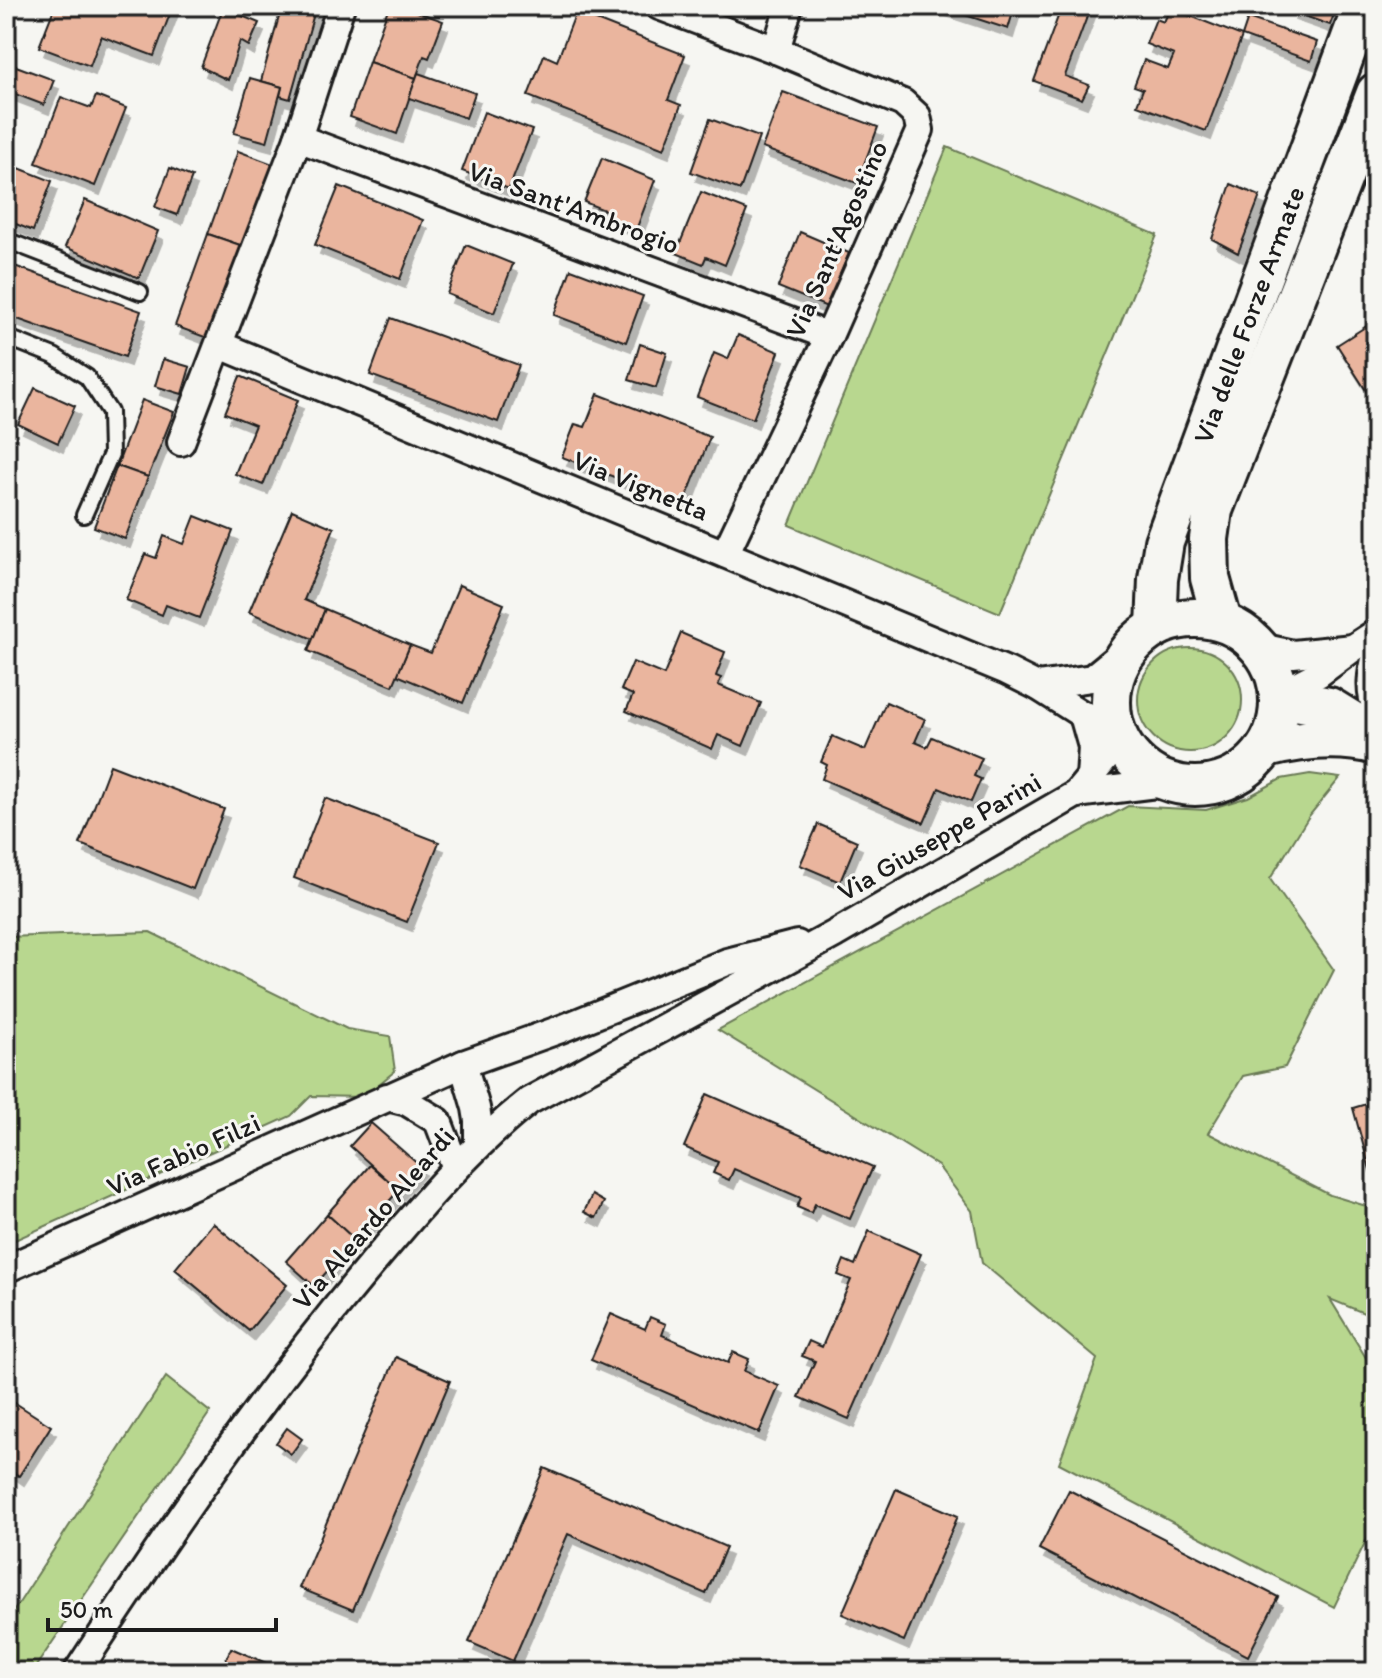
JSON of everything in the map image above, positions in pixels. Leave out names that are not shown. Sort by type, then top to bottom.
[{"type":"street","points":[[181,442],[298,138],[341,6]]},
{"type":"street","name":"Via Sant'Agostino","points":[[659,6],[903,103],[917,116],[920,130],[829,336],[725,554]]},
{"type":"street","points":[[776,50],[789,6]]},
{"type":"street","name":"Via delle Forze Armate","points":[[1143,637],[1164,542],[1363,6]]},
{"type":"street","name":"Via delle Forze Armate","points":[[1222,621],[1210,578],[1209,539],[1213,510],[1376,93]]},
{"type":"street","name":"Via Sant'Ambrogio","points":[[298,138],[829,336]]},
{"type":"street","name":"Via Vignetta","points":[[220,345],[993,665],[1037,686],[1105,726]]},
{"type":"street","points":[[1037,686],[1092,678],[1164,623],[1193,617],[1222,621],[1251,638],[1269,661],[1276,677],[1280,696],[1277,724],[1266,748],[1239,774],[1212,785],[1191,786],[1162,780],[1138,764],[1105,726]]},
{"type":"street","points":[[1280,696],[1364,652],[1376,633]]},
{"type":"street","points":[[1083,786],[1092,747],[1105,726],[1112,683],[1143,637]]},
{"type":"street","points":[[1260,647],[1293,654],[1364,652]]},
{"type":"street","points":[[1364,652],[1373,666],[1372,698],[1376,707]]},
{"type":"street","points":[[1280,696],[1329,707],[1376,736]]},
{"type":"street","name":"Via Giuseppe Parini","points":[[1083,786],[1105,726]]},
{"type":"street","points":[[1266,748],[1301,740],[1359,740],[1376,745]]},
{"type":"street","name":"Via Giuseppe Parini","points":[[835,934],[1083,786],[1157,784],[1162,780]]},
{"type":"street","name":"Via Fabio Filzi","points":[[6,1269],[463,1064],[561,1029],[727,962],[835,934]]},
{"type":"street","name":"Via Aleardo Aleardi","points":[[77,1672],[184,1511],[313,1335],[409,1218],[494,1129],[529,1101],[835,934]]},
{"type":"street","points":[[456,1168],[438,1121],[446,1088],[463,1064]]},
{"type":"street","points":[[463,1064],[476,1108],[478,1146]]},
{"type":"street","points":[[387,1097],[407,1102],[438,1121]]},
{"type":"lane","points":[[6,240],[140,292]]},
{"type":"lane","points":[[6,337],[54,356],[87,377],[110,412],[111,454],[84,515]]},
{"type":"green space","points":[[947,147],[1157,235],[1000,613],[789,525]]},
{"type":"green space","points":[[1190,648],[1210,652],[1227,663],[1238,680],[1242,700],[1238,720],[1227,737],[1210,748],[1190,752],[1170,748],[1153,737],[1142,720],[1138,700],[1142,680],[1153,663],[1170,652]]},
{"type":"green space","points":[[1310,774],[1340,778],[1309,816],[1270,879],[1334,970],[1285,1067],[1243,1076],[1208,1133],[1330,1195],[1376,1209],[1376,1318],[1330,1299],[1376,1374],[1376,1520],[1334,1607],[1059,1463],[1097,1359],[982,1263],[972,1211],[938,1166],[718,1030],[1128,806],[1206,810],[1248,797],[1281,779]]},
{"type":"green space","points":[[150,932],[347,1029],[390,1036],[395,1071],[363,1097],[311,1096],[291,1116],[6,1244],[6,937]]},
{"type":"green space","points":[[166,1377],[210,1412],[32,1672],[6,1672],[6,1623]]},
{"type":"building","points":[[55,6],[173,6],[154,56],[101,36],[90,66],[39,47]]},
{"type":"building","points":[[282,6],[302,6],[315,10],[290,99],[280,96],[282,87],[261,81]]},
{"type":"building","points":[[389,6],[401,6],[443,21],[429,58],[424,56],[416,78],[369,62]]},
{"type":"building","points":[[938,6],[1015,6],[1008,29]]},
{"type":"building","points":[[1062,6],[1091,6],[1065,76],[1089,85],[1082,99],[1034,81]]},
{"type":"building","points":[[1292,6],[1337,6],[1330,25],[1290,11]]},
{"type":"building","points":[[223,8],[259,23],[249,46],[240,41],[228,80],[201,67]]},
{"type":"building","points":[[1170,8],[1242,36],[1206,131],[1137,105],[1143,89],[1134,86],[1144,60],[1168,69],[1174,55],[1146,44],[1156,19],[1164,22]]},
{"type":"building","points":[[576,12],[685,55],[668,100],[681,105],[664,149],[528,96],[544,55],[557,61]]},
{"type":"building","points":[[1248,18],[1317,42],[1311,61],[1242,36]]},
{"type":"building","points":[[369,62],[416,78],[397,134],[350,117]]},
{"type":"building","points":[[16,66],[54,80],[44,105],[7,91]]},
{"type":"building","points":[[418,73],[475,93],[466,118],[409,98]]},
{"type":"building","points":[[250,78],[282,87],[267,142],[234,133]]},
{"type":"building","points":[[783,92],[878,127],[857,183],[762,148]]},
{"type":"building","points":[[96,96],[126,108],[95,186],[36,163],[61,97],[91,108]]},
{"type":"building","points":[[484,112],[532,130],[509,189],[462,171]]},
{"type":"building","points":[[710,119],[759,137],[740,190],[691,172]]},
{"type":"building","points":[[238,151],[273,164],[243,246],[208,234]]},
{"type":"building","points":[[602,158],[655,180],[636,230],[605,218],[607,211],[584,202]]},
{"type":"building","points":[[6,163],[52,181],[33,231],[6,220]]},
{"type":"building","points":[[170,168],[192,177],[177,215],[155,207]]},
{"type":"building","points":[[1231,184],[1260,196],[1238,253],[1212,239]]},
{"type":"building","points":[[339,186],[423,220],[400,279],[315,245]]},
{"type":"building","points":[[701,192],[747,210],[725,265],[706,257],[703,264],[676,253]]},
{"type":"building","points":[[85,200],[158,231],[139,278],[65,247]]},
{"type":"building","points":[[800,232],[849,253],[827,307],[778,287]]},
{"type":"building","points":[[208,234],[243,246],[210,339],[175,326]]},
{"type":"building","points":[[466,245],[513,264],[494,313],[447,294]]},
{"type":"building","points":[[6,263],[141,311],[125,357],[6,315]]},
{"type":"building","points":[[571,269],[643,296],[626,342],[554,315]]},
{"type":"building","points":[[391,318],[519,365],[498,422],[370,375]]},
{"type":"building","points":[[1376,320],[1376,406],[1337,345]]},
{"type":"building","points":[[738,335],[779,352],[753,419],[697,397],[714,353],[728,359]]},
{"type":"building","points":[[640,344],[667,353],[656,388],[629,380]]},
{"type":"building","points":[[163,359],[190,367],[182,394],[155,386]]},
{"type":"building","points":[[240,376],[298,400],[263,485],[235,474],[255,425],[225,413]]},
{"type":"building","points":[[35,388],[75,406],[58,443],[18,424]]},
{"type":"building","points":[[598,394],[710,437],[684,504],[562,457],[575,424],[585,427]]},
{"type":"building","points":[[142,400],[174,412],[148,477],[117,466]]},
{"type":"building","points":[[117,466],[148,477],[125,539],[94,527]]},
{"type":"building","points":[[292,510],[334,528],[304,600],[325,609],[313,639],[249,612]]},
{"type":"building","points":[[195,516],[233,531],[199,618],[166,605],[162,615],[126,600],[145,554],[156,558],[164,536],[184,544]]},
{"type":"building","points":[[459,585],[504,604],[463,703],[397,675],[410,645],[431,653]]},
{"type":"building","points":[[325,609],[410,645],[393,686],[308,651]]},
{"type":"building","points":[[681,633],[725,652],[716,676],[721,678],[718,685],[761,703],[743,746],[718,735],[712,749],[626,711],[633,695],[621,690],[633,662],[664,675]]},
{"type":"building","points":[[886,702],[925,719],[915,742],[927,747],[932,737],[982,758],[974,776],[981,779],[971,802],[939,788],[924,823],[822,779],[827,765],[821,762],[832,736],[865,750]]},
{"type":"building","points":[[110,765],[224,809],[193,889],[80,844]]},
{"type":"building","points":[[325,798],[439,842],[407,922],[294,878]]},
{"type":"building","points":[[818,824],[857,841],[840,882],[800,865]]},
{"type":"building","points":[[707,1094],[873,1167],[850,1219],[815,1204],[811,1213],[797,1207],[801,1198],[734,1169],[729,1180],[713,1173],[718,1162],[684,1147]]},
{"type":"building","points":[[1376,1101],[1376,1188],[1375,1188],[1353,1108]]},
{"type":"building","points":[[371,1123],[420,1166],[399,1190],[350,1146]]},
{"type":"building","points":[[370,1165],[399,1190],[355,1240],[327,1214]]},
{"type":"building","points":[[592,1195],[604,1202],[596,1218],[584,1212]]},
{"type":"building","points":[[327,1214],[355,1240],[314,1286],[286,1261]]},
{"type":"building","points":[[213,1223],[287,1285],[249,1331],[175,1269]]},
{"type":"building","points":[[869,1231],[921,1254],[849,1419],[799,1397],[815,1361],[802,1356],[809,1341],[822,1347],[851,1280],[838,1275],[844,1260],[855,1265]]},
{"type":"building","points":[[611,1314],[645,1329],[650,1317],[666,1324],[662,1335],[728,1363],[733,1352],[749,1359],[744,1371],[779,1386],[759,1433],[591,1360]]},
{"type":"building","points":[[396,1357],[450,1381],[353,1610],[299,1588]]},
{"type":"building","points":[[6,1397],[51,1426],[19,1476],[6,1467]]},
{"type":"building","points":[[287,1428],[302,1439],[291,1454],[276,1443]]},
{"type":"building","points":[[544,1468],[726,1547],[706,1594],[568,1534],[513,1661],[469,1642]]},
{"type":"building","points":[[896,1489],[958,1516],[904,1641],[842,1614]]},
{"type":"building","points":[[1069,1490],[1278,1597],[1248,1656],[1039,1549]]},
{"type":"building","points":[[231,1648],[287,1672],[220,1672]]}]
